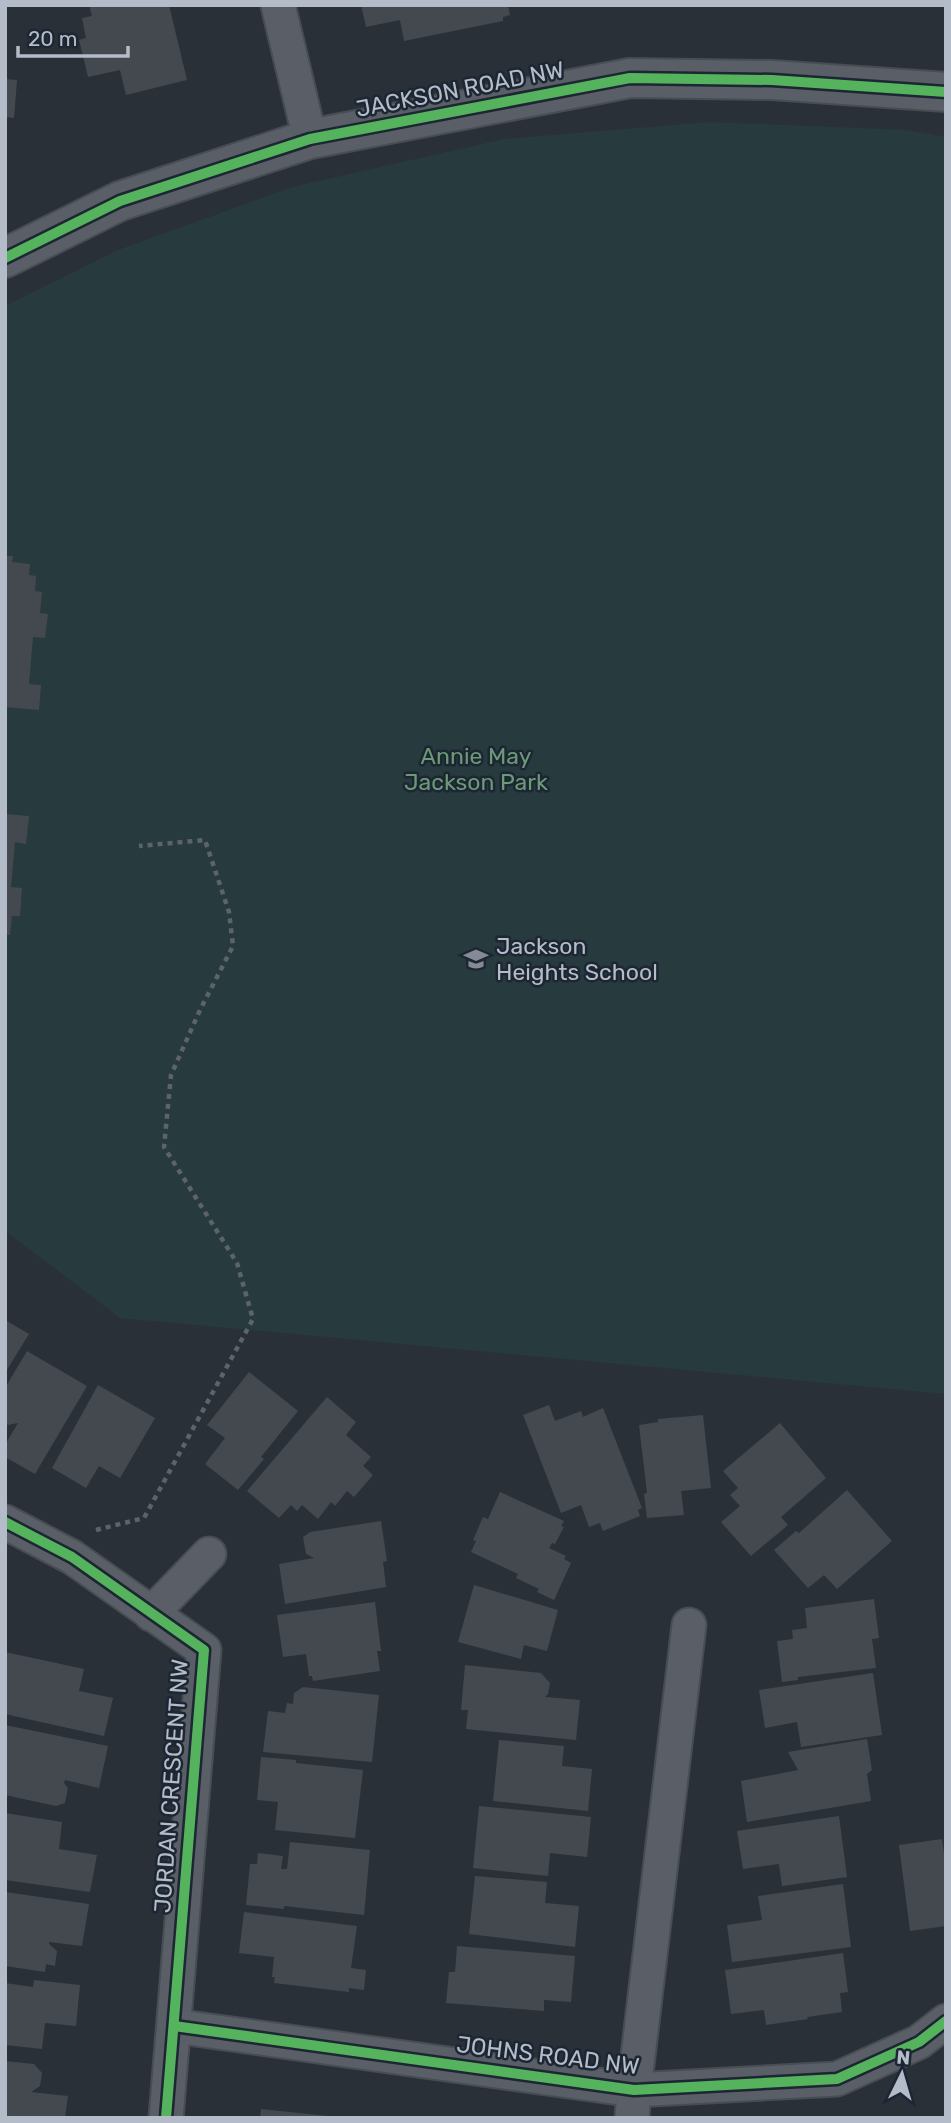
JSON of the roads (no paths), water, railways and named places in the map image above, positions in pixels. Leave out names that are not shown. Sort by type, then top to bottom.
[{"type":"street","points":[[278,5],[310,139]]},
{"type":"street","name":"JACKSON ROAD NW","points":[[5,258],[120,201],[310,139],[630,78],[772,80],[946,92]]},
{"type":"street","name":"JORDAN CRESCENT NW","points":[[5,1522],[72,1557],[204,1650],[166,2118]]},
{"type":"street","points":[[151,1614],[209,1554]]},
{"type":"street","name":"JOHNS ROAD NW","points":[[633,2104],[689,1625]]},
{"type":"street","name":"JOHNS ROAD NW","points":[[174,2026],[633,2104],[837,2079],[919,2042],[946,2021]]},
{"type":"place","name":"Jackson Heights School","points":[[476,959]]},
{"type":"park label","name":"Annie May Jackson Park","points":[[476,769]]}]
